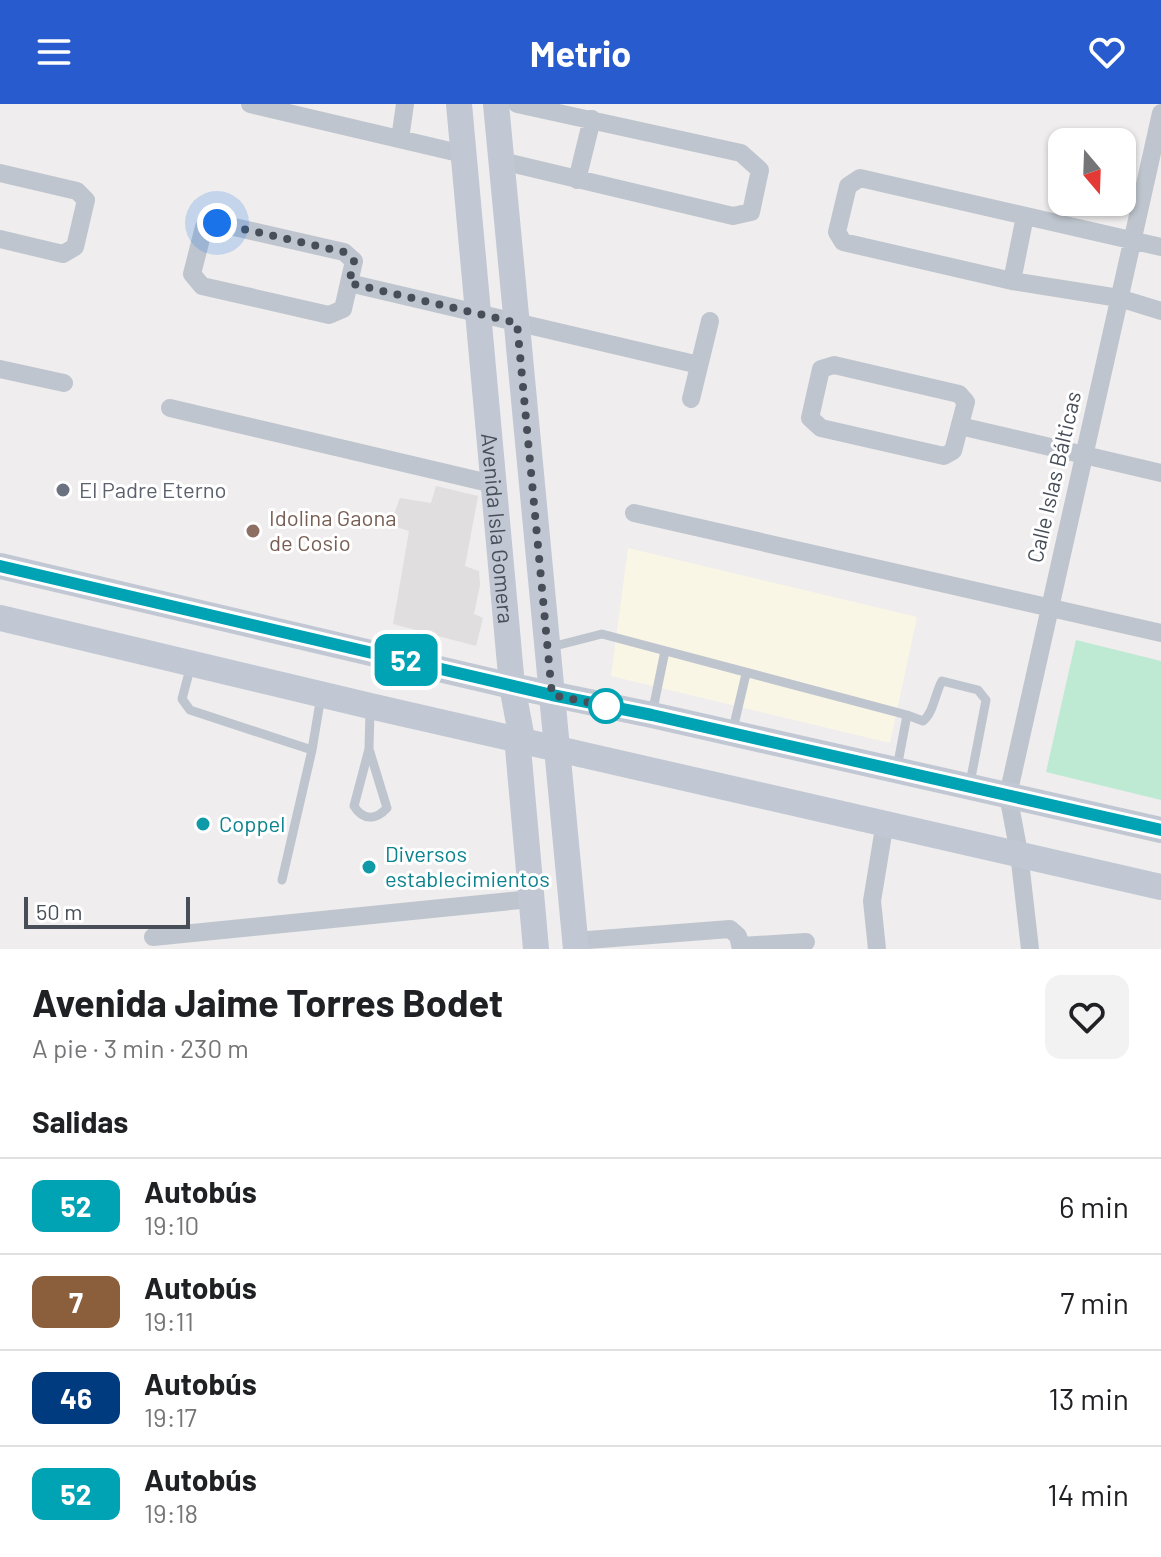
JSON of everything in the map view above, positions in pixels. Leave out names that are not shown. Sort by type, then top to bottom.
[{"type":"street","points":[[250,104],[463,154]]},
{"type":"street","points":[[400,139],[405,104]]},
{"type":"street","name":"Avenida Isla Gomera","points":[[459,104],[512,686],[522,739],[518,748],[536,949]]},
{"type":"street","name":"Avenida Isla Gomera","points":[[496,104],[576,945]]},
{"type":"street","points":[[502,161],[733,216],[751,212],[760,170],[741,153],[517,104]]},
{"type":"street","name":"Calle Islas Bálticas","points":[[1030,949],[1019,853],[1008,795],[1161,113]]},
{"type":"street","points":[[577,180],[592,119]]},
{"type":"street","points":[[0,173],[77,191],[86,200],[75,247],[63,254],[0,239]]},
{"type":"street","points":[[1161,247],[860,178],[848,186],[837,232],[843,242],[1012,281],[1119,298],[1161,311]]},
{"type":"street","points":[[1012,281],[1025,216]]},
{"type":"street","points":[[217,223],[344,252],[354,261],[349,283],[343,309],[329,315],[202,286],[192,274],[204,227],[217,223]]},
{"type":"street","points":[[349,283],[699,365]]},
{"type":"street","points":[[691,399],[710,321]]},
{"type":"street","points":[[834,365],[959,394],[966,402],[960,426],[953,451],[944,456],[821,428],[810,418],[821,369],[834,365]]},
{"type":"street","points":[[0,369],[64,383]]},
{"type":"street","points":[[170,408],[493,484]]},
{"type":"street","points":[[960,426],[1161,473]]},
{"type":"street","points":[[634,513],[1161,633]]},
{"type":"street","points":[[0,566],[512,686],[1161,830]]},
{"type":"street","points":[[0,618],[1161,887]]},
{"type":"street","points":[[877,949],[872,901],[885,822]]},
{"type":"street","points":[[153,937],[531,899]]},
{"type":"street","points":[[576,945],[730,929],[738,936],[741,948],[806,942]]},
{"type":"lane","points":[[548,648],[602,634],[923,721],[942,681],[978,690],[986,700],[969,787]]},
{"type":"lane","points":[[652,715],[665,651]]},
{"type":"lane","points":[[192,663],[182,699],[190,710],[312,750]]},
{"type":"lane","points":[[732,734],[746,674]]},
{"type":"lane","points":[[282,880],[312,750],[321,692]]},
{"type":"lane","points":[[369,749],[387,808],[380,816],[370,818],[358,813],[354,806],[369,749],[370,706]]},
{"type":"lane","points":[[897,771],[907,715]]},
{"type":"shaded area","points":[[436,486],[478,496],[465,566],[479,571],[480,585],[474,614],[483,618],[476,646],[393,624],[409,531],[390,525],[400,498],[431,503]]},
{"type":"shaded area","points":[[628,548],[917,617],[890,743],[611,676]]},
{"type":"green space","points":[[1076,640],[1161,661],[1161,800],[1046,772]]},
{"type":"bus line","name":"52","points":[[0,566],[512,686],[1161,830]]},
{"type":"place","name":"El Padre Eterno","points":[[63,490]]},
{"type":"place","name":"Idolina Gaona de Cosio","points":[[253,531]]},
{"type":"place","name":"Coppel","points":[[203,824]]},
{"type":"place","name":"Diversos establecimientos","points":[[369,867]]},
{"type":"route","points":[[217,223],[344,252],[354,261],[349,283],[517,323],[552,695],[606,706]]}]
